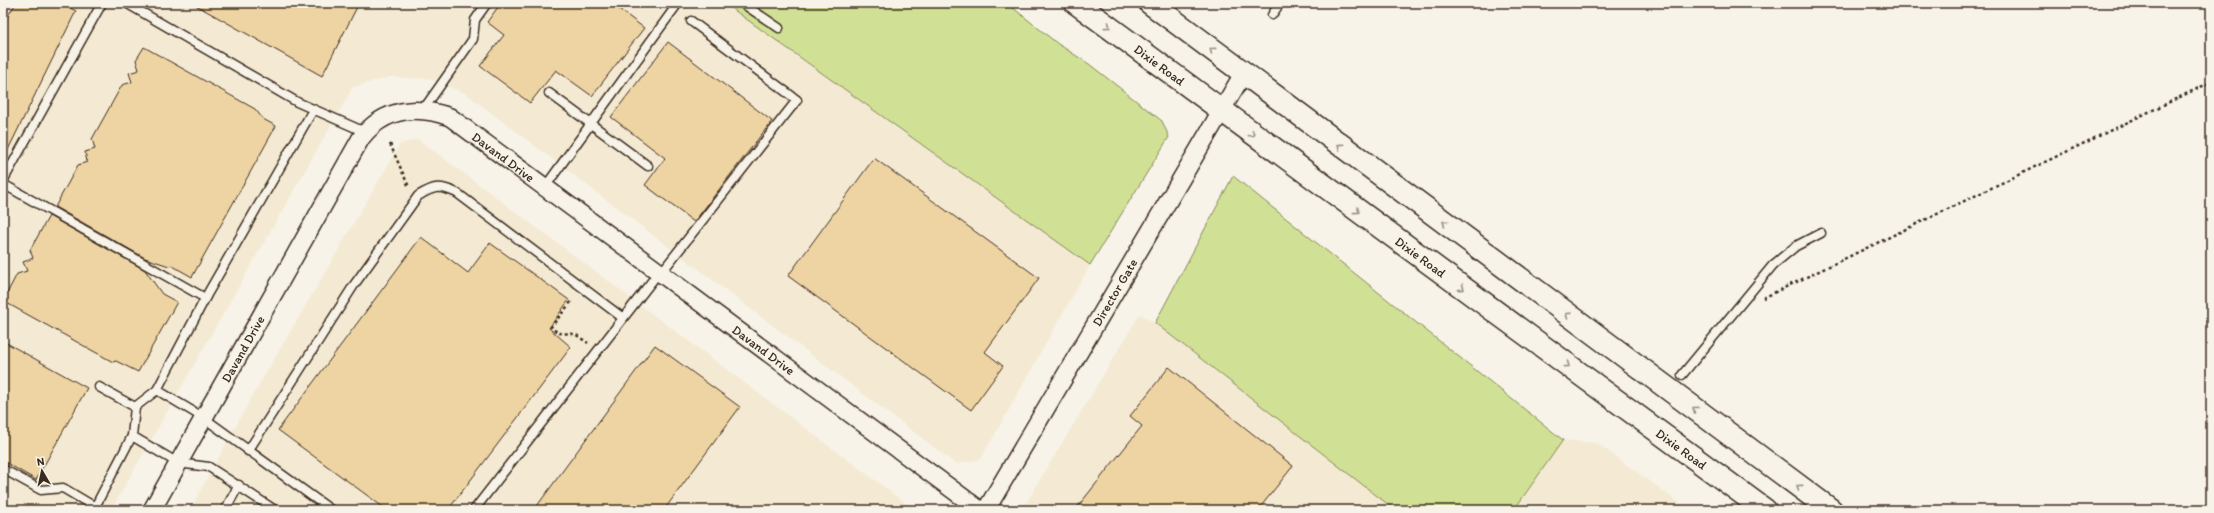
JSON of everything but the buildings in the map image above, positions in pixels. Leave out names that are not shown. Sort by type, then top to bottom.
[{"type":"main road","name":"Dixie Road","points":[[1076,3],[1765,510]]},
{"type":"main road","points":[[1150,3],[1830,510]]},
{"type":"street","name":"Director Gate","points":[[986,510],[1244,74]]},
{"type":"street","name":"Davand Drive","points":[[152,510],[365,132],[388,115],[412,110],[423,110],[450,117],[980,510]]},
{"type":"lane","points":[[102,3],[3,183],[205,298]]},
{"type":"lane","points":[[126,3],[297,102],[365,132]]},
{"type":"lane","points":[[423,110],[473,39],[475,20],[487,3]]},
{"type":"lane","points":[[545,187],[676,6],[672,3]]},
{"type":"lane","points":[[742,3],[779,28]]},
{"type":"lane","points":[[1272,15],[1280,3]]},
{"type":"lane","points":[[474,510],[597,350],[797,100],[691,21]]},
{"type":"lane","points":[[549,93],[648,166]]},
{"type":"lane","points":[[3,469],[41,490],[63,488],[98,508],[132,436],[135,407],[157,390],[205,298],[313,110]]},
{"type":"lane","points":[[248,451],[354,285],[415,201],[431,188],[445,187],[457,193],[623,318]]},
{"type":"lane","points":[[1682,375],[1773,265],[1796,246],[1821,233]]},
{"type":"lane","points":[[99,387],[135,407]]},
{"type":"lane","points":[[157,390],[204,418],[332,510]]},
{"type":"lane","points":[[132,436],[178,463],[209,467],[239,485],[275,510]]},
{"type":"lane","points":[[225,510],[239,485]]},
{"type":"path","points":[[1735,312],[2211,82]]},
{"type":"path","points":[[390,144],[415,201]]},
{"type":"path","points":[[570,302],[551,327],[558,333],[576,334],[597,350]]},
{"type":"shaded area","points":[[3,3],[724,3],[1090,265],[981,459],[956,464],[465,93],[429,79],[390,77],[353,87],[111,510],[3,510]]},
{"type":"shaded area","points":[[418,139],[915,510],[190,510],[241,416],[400,144]]},
{"type":"shaded area","points":[[1140,314],[1155,323],[1395,510],[1026,510],[1023,508]]},
{"type":"shaded area","points":[[1563,440],[1597,443],[1689,510],[1514,510]]},
{"type":"green space","points":[[724,3],[1007,3],[1058,44],[1089,64],[1162,121],[1169,137],[1090,265]]},
{"type":"green space","points":[[1233,176],[1563,440],[1514,510],[1395,510],[1155,323]]}]
